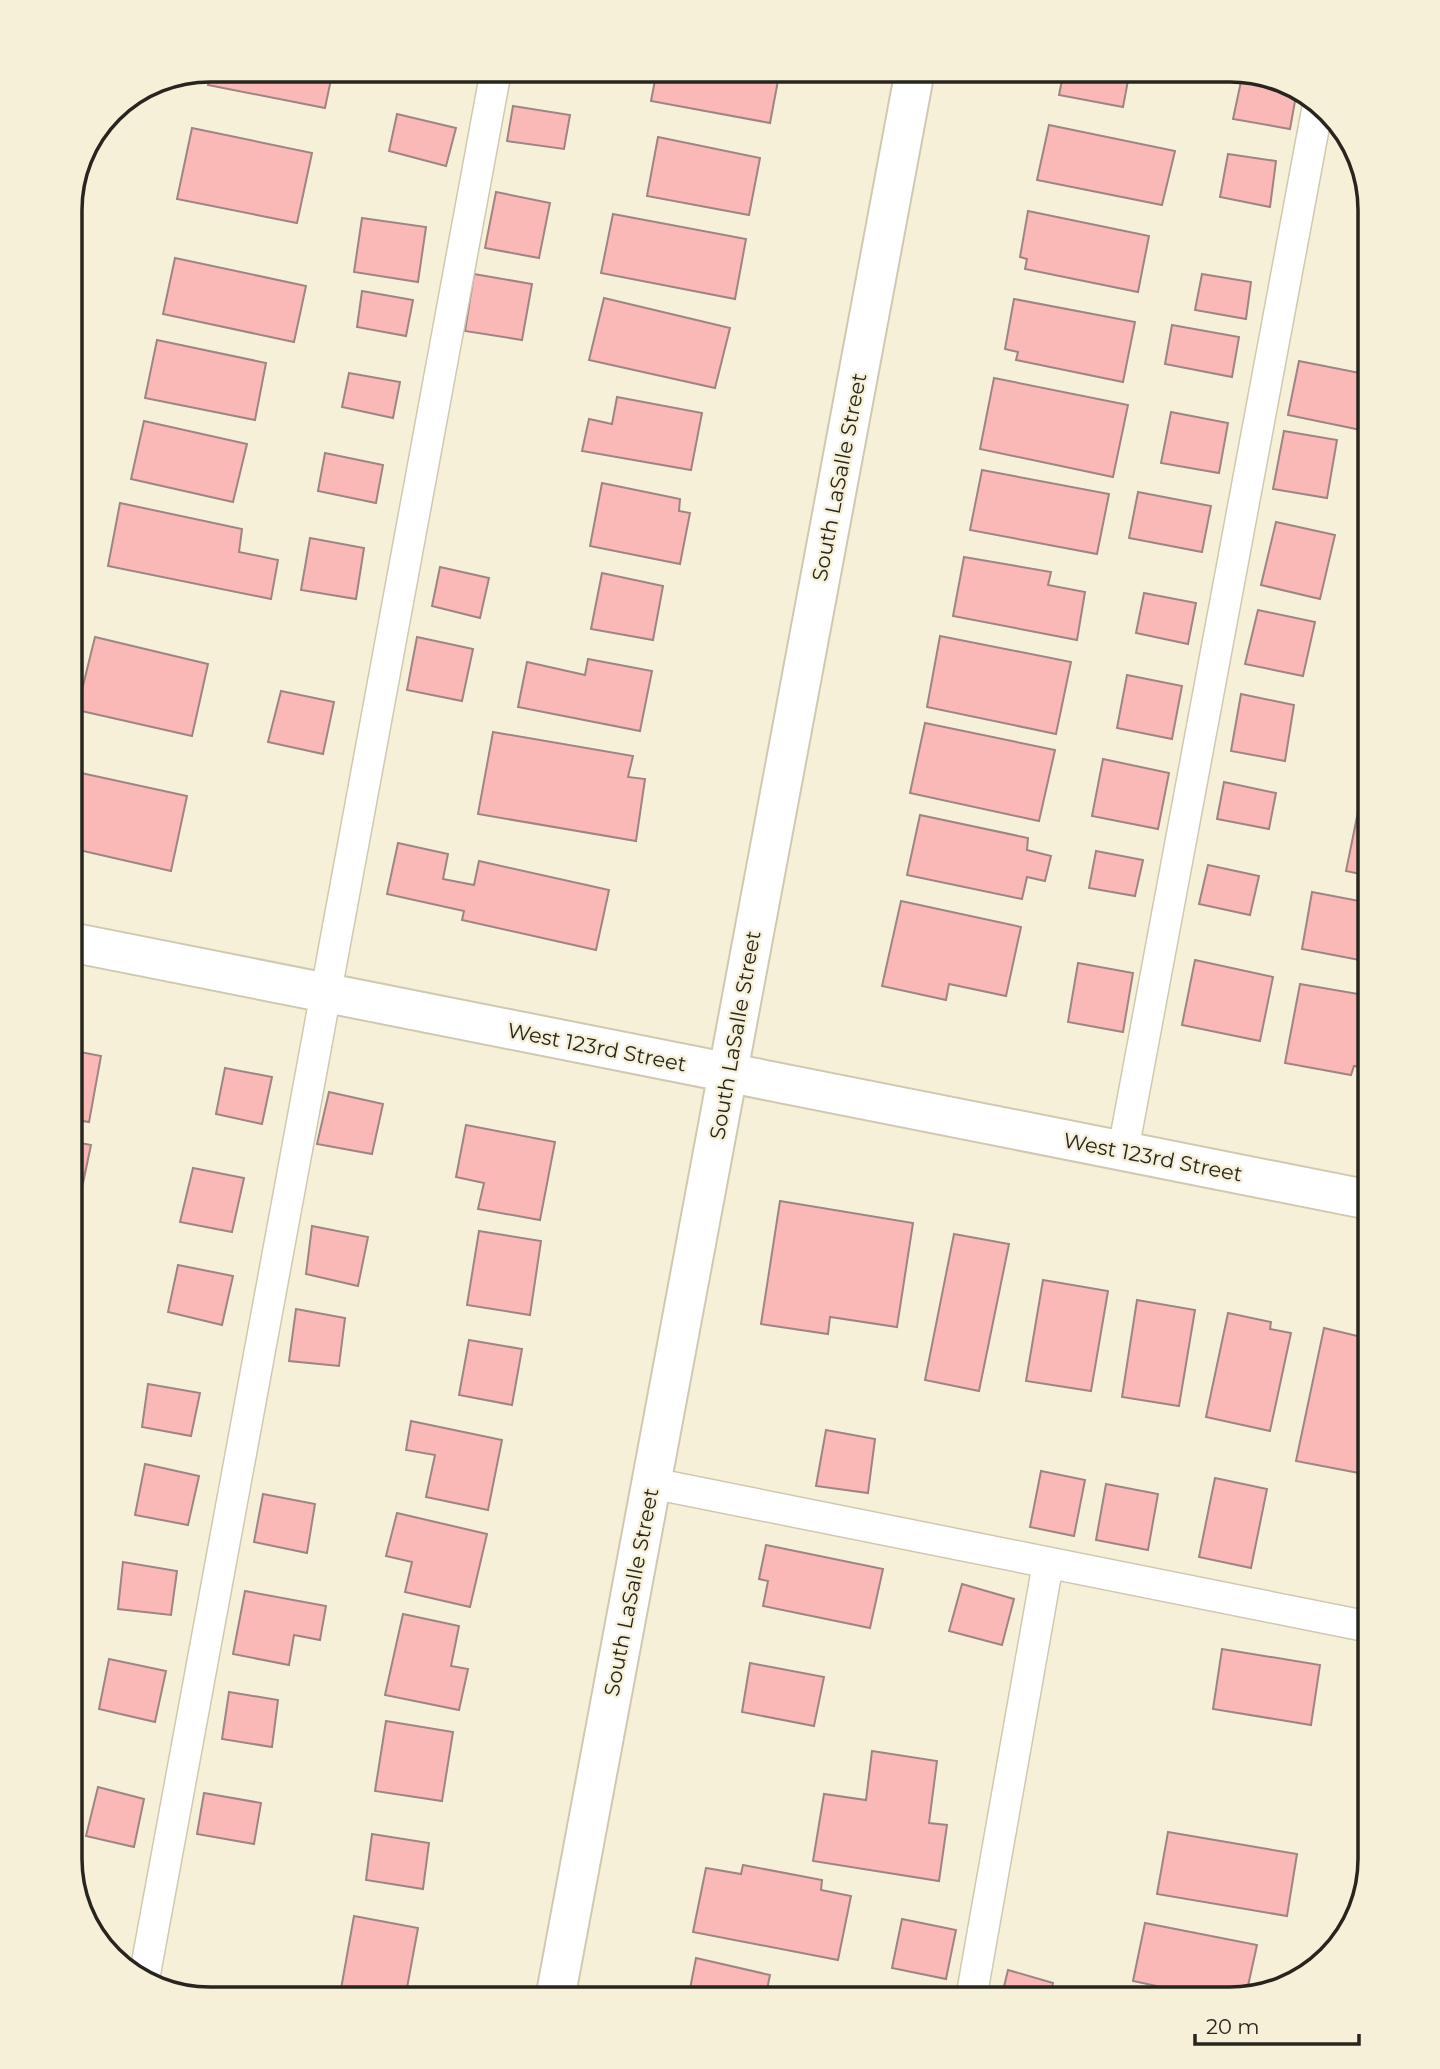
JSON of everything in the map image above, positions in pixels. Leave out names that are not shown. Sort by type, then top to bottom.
[{"type":"street","name":"South LaSalle Street","points":[[557,1986],[913,83]]},
{"type":"street","name":"West 123rd Street","points":[[83,944],[1358,1198]]},
{"type":"lane","points":[[146,1969],[494,82]]},
{"type":"lane","points":[[1123,1151],[1316,116]]},
{"type":"lane","points":[[651,1483],[1358,1625]]},
{"type":"lane","points":[[973,1987],[1048,1563]]},
{"type":"building","points":[[210,82],[330,82],[325,108],[208,85]]},
{"type":"building","points":[[655,82],[778,83],[770,123],[651,101]]},
{"type":"building","points":[[1061,83],[1128,83],[1123,107],[1059,95]]},
{"type":"building","points":[[1241,83],[1271,89],[1295,100],[1290,129],[1233,119]]},
{"type":"building","points":[[513,106],[570,115],[564,149],[507,141]]},
{"type":"building","points":[[397,114],[456,128],[446,166],[389,151]]},
{"type":"building","points":[[1049,125],[1175,151],[1162,205],[1037,180]]},
{"type":"building","points":[[192,128],[312,153],[297,223],[177,199]]},
{"type":"building","points":[[658,137],[760,158],[749,215],[647,196]]},
{"type":"building","points":[[1228,154],[1276,161],[1270,207],[1220,197]]},
{"type":"building","points":[[496,192],[550,203],[539,258],[485,248]]},
{"type":"building","points":[[1028,211],[1149,236],[1138,292],[1025,269],[1027,259],[1020,257]]},
{"type":"building","points":[[613,214],[746,239],[735,299],[601,273]]},
{"type":"building","points":[[362,218],[426,227],[418,282],[354,272]]},
{"type":"building","points":[[175,258],[306,286],[294,342],[163,314]]},
{"type":"building","points":[[474,274],[532,284],[522,340],[465,331]]},
{"type":"building","points":[[1202,274],[1251,282],[1246,319],[1195,310]]},
{"type":"building","points":[[362,291],[413,300],[406,336],[357,327]]},
{"type":"building","points":[[604,298],[730,328],[715,388],[589,360]]},
{"type":"building","points":[[1014,299],[1135,322],[1123,382],[1016,360],[1018,352],[1005,349]]},
{"type":"building","points":[[1172,325],[1239,337],[1232,377],[1165,364]]},
{"type":"building","points":[[157,340],[266,363],[255,420],[145,398]]},
{"type":"building","points":[[1299,361],[1358,373],[1358,429],[1288,415]]},
{"type":"building","points":[[349,373],[400,382],[393,418],[342,407]]},
{"type":"building","points":[[994,378],[1128,405],[1113,477],[980,449]]},
{"type":"building","points":[[617,397],[702,413],[691,470],[582,451],[589,419],[612,424]]},
{"type":"building","points":[[1171,412],[1228,423],[1219,473],[1161,463]]},
{"type":"building","points":[[144,421],[247,444],[233,502],[131,479]]},
{"type":"building","points":[[1284,431],[1337,440],[1327,498],[1273,489]]},
{"type":"building","points":[[325,453],[383,465],[376,503],[318,491]]},
{"type":"building","points":[[982,470],[1109,494],[1097,554],[970,530]]},
{"type":"building","points":[[602,483],[680,499],[679,511],[690,513],[680,564],[590,546]]},
{"type":"building","points":[[1138,492],[1211,506],[1202,552],[1129,538]]},
{"type":"building","points":[[120,503],[242,529],[239,552],[278,560],[271,599],[108,566]]},
{"type":"building","points":[[1276,522],[1335,535],[1320,599],[1261,585]]},
{"type":"building","points":[[310,538],[364,548],[356,599],[301,590]]},
{"type":"building","points":[[964,557],[1051,572],[1048,585],[1085,592],[1077,640],[953,616]]},
{"type":"building","points":[[440,567],[489,578],[480,618],[432,606]]},
{"type":"building","points":[[602,573],[663,586],[653,640],[591,629]]},
{"type":"building","points":[[1144,593],[1196,603],[1188,644],[1136,633]]},
{"type":"building","points":[[1258,610],[1315,622],[1303,676],[1245,664]]},
{"type":"building","points":[[940,636],[1071,662],[1056,734],[927,707]]},
{"type":"building","points":[[95,637],[208,664],[192,736],[83,711],[83,687]]},
{"type":"building","points":[[417,637],[473,649],[462,701],[407,690]]},
{"type":"building","points":[[588,659],[652,671],[640,731],[518,707],[527,662],[585,675]]},
{"type":"building","points":[[1127,675],[1182,686],[1172,739],[1117,728]]},
{"type":"building","points":[[281,691],[334,702],[323,754],[268,742]]},
{"type":"building","points":[[1241,694],[1294,705],[1285,761],[1231,751]]},
{"type":"building","points":[[925,723],[1055,750],[1039,821],[910,793]]},
{"type":"building","points":[[493,732],[633,756],[628,777],[645,779],[636,841],[478,814]]},
{"type":"building","points":[[1103,759],[1169,773],[1158,829],[1092,816]]},
{"type":"building","points":[[83,773],[187,796],[171,871],[83,851]]},
{"type":"building","points":[[1224,782],[1276,793],[1269,829],[1217,819]]},
{"type":"building","points":[[1358,812],[1358,874],[1346,871]]},
{"type":"building","points":[[920,815],[1028,838],[1027,850],[1051,856],[1045,881],[1027,877],[1022,899],[907,875]]},
{"type":"building","points":[[398,843],[448,854],[443,879],[474,885],[479,861],[609,890],[596,950],[462,920],[464,911],[387,894]]},
{"type":"building","points":[[1096,851],[1143,860],[1135,896],[1089,888]]},
{"type":"building","points":[[1208,865],[1259,876],[1250,915],[1199,904]]},
{"type":"building","points":[[1312,892],[1358,901],[1358,960],[1302,949]]},
{"type":"building","points":[[901,901],[1021,927],[1006,996],[949,984],[946,1000],[882,986]]},
{"type":"building","points":[[1195,960],[1273,977],[1260,1041],[1182,1025]]},
{"type":"building","points":[[1078,963],[1133,973],[1123,1032],[1068,1022]]},
{"type":"building","points":[[1300,984],[1358,994],[1358,1067],[1354,1066],[1351,1075],[1285,1063]]},
{"type":"building","points":[[82,1052],[101,1056],[89,1122],[82,1121]]},
{"type":"building","points":[[225,1068],[272,1077],[262,1124],[216,1114]]},
{"type":"building","points":[[329,1092],[383,1104],[372,1154],[317,1144]]},
{"type":"building","points":[[466,1125],[555,1142],[540,1220],[478,1209],[484,1183],[456,1177]]},
{"type":"building","points":[[82,1143],[91,1145],[82,1186]]},
{"type":"building","points":[[193,1168],[244,1178],[232,1232],[180,1222]]},
{"type":"building","points":[[780,1201],[913,1223],[897,1327],[830,1317],[828,1334],[761,1324]]},
{"type":"building","points":[[312,1226],[368,1237],[358,1286],[306,1274]]},
{"type":"building","points":[[479,1231],[541,1241],[530,1315],[467,1305]]},
{"type":"building","points":[[954,1234],[1009,1244],[979,1391],[925,1380]]},
{"type":"building","points":[[178,1265],[233,1276],[222,1325],[168,1312]]},
{"type":"building","points":[[1043,1280],[1108,1291],[1091,1391],[1026,1381]]},
{"type":"building","points":[[1137,1300],[1195,1310],[1179,1406],[1122,1397]]},
{"type":"building","points":[[296,1309],[345,1318],[339,1366],[289,1361]]},
{"type":"building","points":[[1228,1313],[1271,1322],[1270,1329],[1291,1333],[1270,1431],[1206,1417]]},
{"type":"building","points":[[1324,1328],[1358,1336],[1358,1473],[1296,1461]]},
{"type":"building","points":[[469,1340],[522,1349],[512,1405],[459,1395]]},
{"type":"building","points":[[148,1384],[200,1393],[191,1436],[142,1427]]},
{"type":"building","points":[[411,1421],[502,1440],[488,1510],[426,1497],[435,1455],[406,1450]]},
{"type":"building","points":[[826,1430],[875,1439],[868,1493],[816,1486]]},
{"type":"building","points":[[145,1464],[199,1476],[188,1525],[135,1515]]},
{"type":"building","points":[[1041,1471],[1085,1480],[1074,1536],[1030,1527]]},
{"type":"building","points":[[1215,1478],[1267,1489],[1251,1568],[1199,1557]]},
{"type":"building","points":[[1106,1484],[1158,1494],[1148,1550],[1096,1540]]},
{"type":"building","points":[[263,1494],[315,1504],[307,1553],[254,1542]]},
{"type":"building","points":[[397,1513],[487,1534],[470,1607],[405,1592],[412,1562],[386,1556]]},
{"type":"building","points":[[766,1545],[883,1569],[870,1628],[763,1606],[768,1581],[759,1579]]},
{"type":"building","points":[[123,1562],[177,1571],[171,1615],[118,1609]]},
{"type":"building","points":[[962,1584],[1014,1599],[1002,1645],[949,1631]]},
{"type":"building","points":[[245,1591],[326,1606],[320,1640],[294,1635],[289,1665],[233,1654]]},
{"type":"building","points":[[403,1614],[459,1626],[451,1666],[468,1669],[459,1710],[385,1695]]},
{"type":"building","points":[[1222,1649],[1320,1665],[1311,1725],[1213,1709]]},
{"type":"building","points":[[109,1659],[166,1671],[155,1722],[99,1709]]},
{"type":"building","points":[[750,1663],[824,1677],[814,1726],[742,1712]]},
{"type":"building","points":[[229,1692],[278,1700],[272,1747],[222,1739]]},
{"type":"building","points":[[386,1721],[453,1732],[442,1801],[375,1791]]},
{"type":"building","points":[[872,1751],[937,1761],[929,1823],[947,1825],[939,1881],[813,1861],[824,1794],[866,1800]]},
{"type":"building","points":[[98,1787],[144,1799],[134,1847],[86,1836]]},
{"type":"building","points":[[204,1793],[261,1803],[254,1844],[197,1834]]},
{"type":"building","points":[[1168,1832],[1297,1854],[1287,1916],[1157,1894]]},
{"type":"building","points":[[372,1834],[429,1843],[423,1889],[366,1880]]},
{"type":"building","points":[[743,1865],[822,1880],[821,1890],[851,1896],[838,1960],[693,1932],[706,1868],[741,1874]]},
{"type":"building","points":[[354,1916],[418,1928],[407,1986],[342,1986]]},
{"type":"building","points":[[902,1919],[956,1930],[946,1979],[892,1968]]},
{"type":"building","points":[[1145,1923],[1257,1945],[1248,1986],[1161,1987],[1133,1981]]},
{"type":"building","points":[[696,1958],[770,1975],[768,1987],[690,1986]]},
{"type":"building","points":[[1008,1970],[1053,1983],[1052,1987],[1004,1987]]}]
